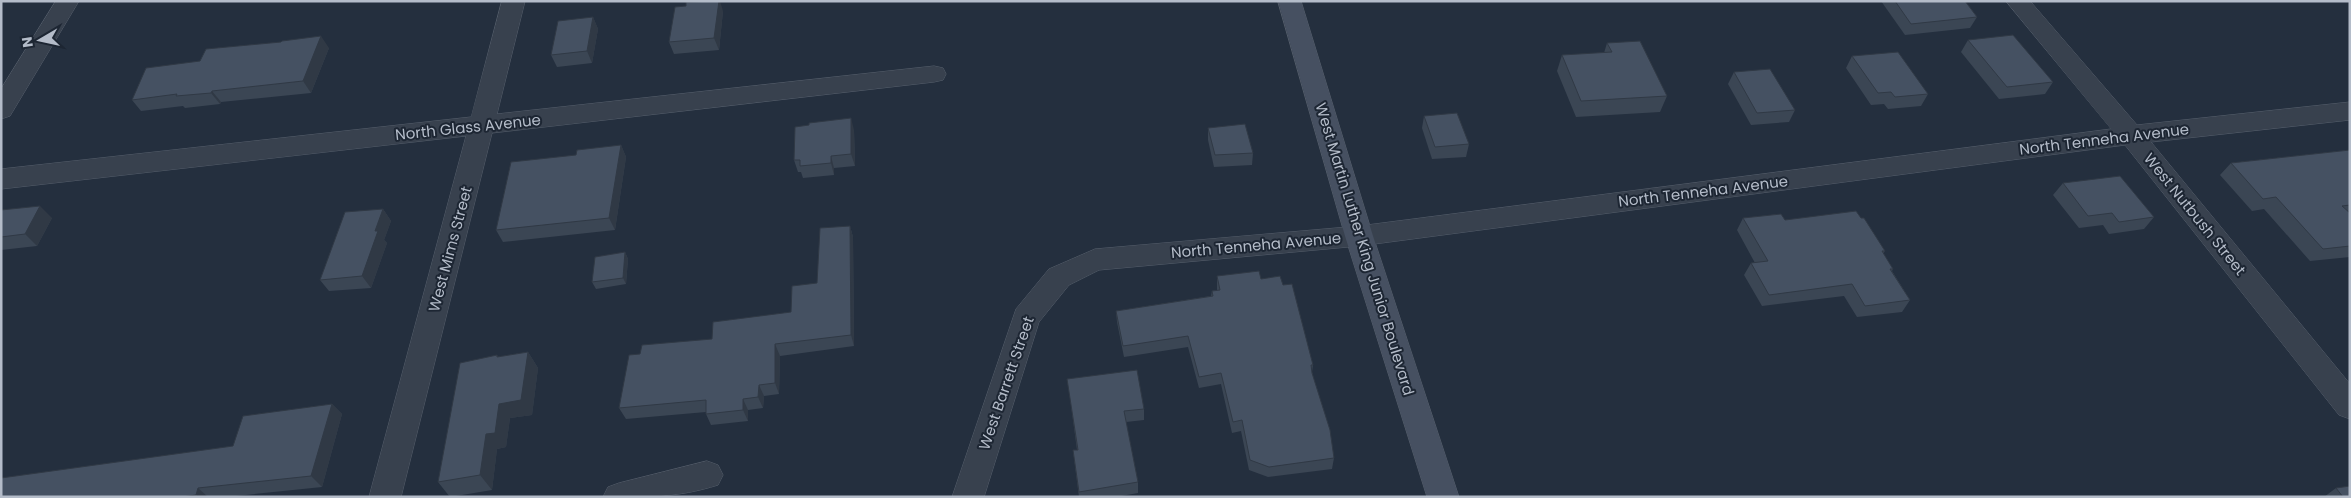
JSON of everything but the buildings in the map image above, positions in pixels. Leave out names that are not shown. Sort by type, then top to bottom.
[{"type":"main road","name":"West Martin Luther King Junior Boulevard","points":[[1289,1],[1359,236],[1443,497]]},
{"type":"street","points":[[1,110],[68,1]]},
{"type":"street","name":"West Mims Street","points":[[385,497],[514,1]]},
{"type":"street","name":"West Nutbush Street","points":[[2017,1],[2130,134],[2350,406]]},
{"type":"street","name":"North Glass Avenue","points":[[1,179],[934,74]]},
{"type":"street","name":"North Tenneha Avenue","points":[[1059,277],[1095,260],[1359,236],[2130,134],[2350,110]]},
{"type":"street","name":"West Barrett Street","points":[[968,497],[1026,317],[1059,277]]},
{"type":"street","points":[[619,497],[707,475]]}]
